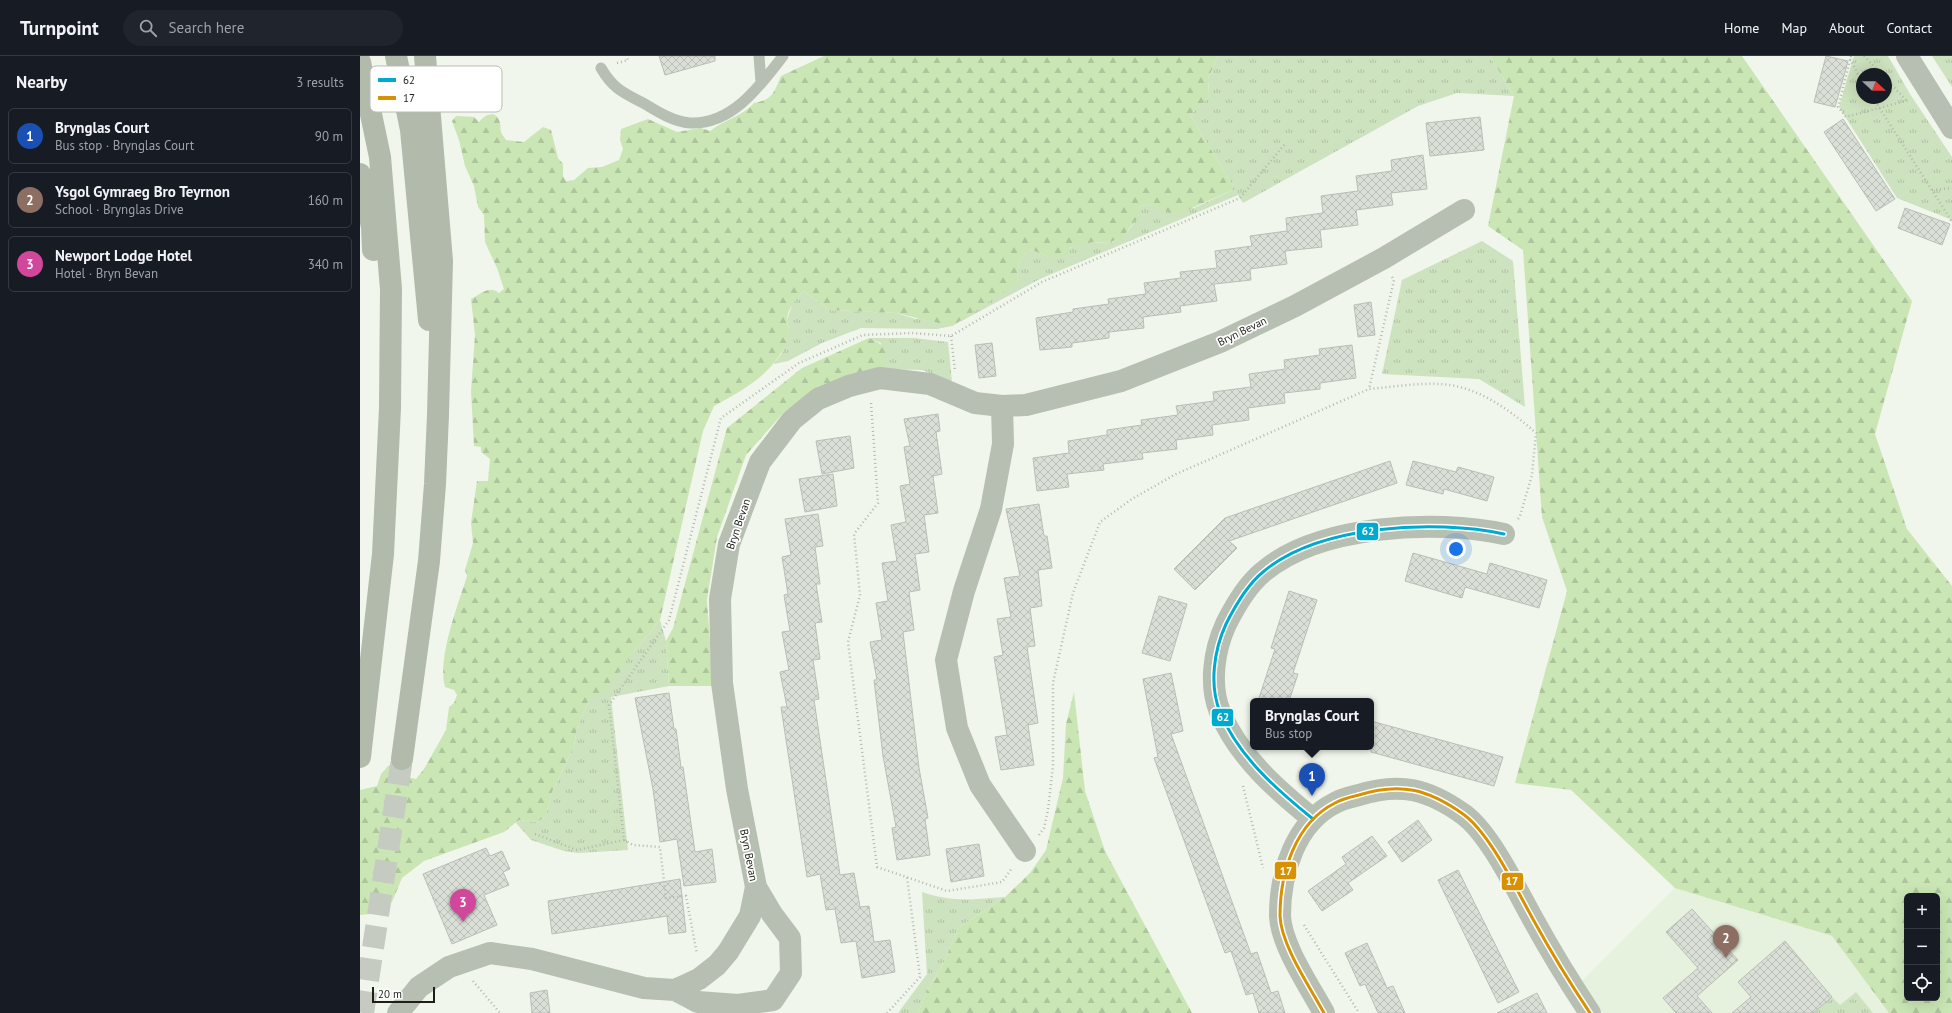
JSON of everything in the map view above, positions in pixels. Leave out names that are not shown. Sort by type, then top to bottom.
[{"type":"highway","points":[[396,56],[398,66]]},
{"type":"highway","points":[[425,56],[425,66]]},
{"type":"highway","points":[[360,62],[370,110]]},
{"type":"highway","points":[[360,757],[383,554],[390,408],[391,289],[380,157],[371,112]]},
{"type":"highway","points":[[407,112],[411,130],[423,150]]},
{"type":"highway","points":[[402,759],[429,561],[435,484],[438,415],[423,150],[424,112]]},
{"type":"highway","points":[[360,174],[372,227],[378,321],[390,408]]},
{"type":"street","points":[[1907,56],[1952,128]]},
{"type":"street","name":"Bryn Bevan","points":[[398,1013],[419,987],[449,967],[490,953],[532,959],[644,988],[675,990],[698,1002],[738,1005],[773,1000],[791,973],[790,938],[772,914],[756,887],[737,789],[722,683],[720,599],[729,544],[760,462],[792,420],[818,399],[849,386],[880,378],[930,384],[975,403],[1002,406],[1026,405],[1055,399],[1121,381],[1161,367],[1226,339],[1295,306],[1384,258],[1464,210]]},
{"type":"street","points":[[1002,406],[1003,444],[991,508],[964,592],[946,660],[957,728],[980,785],[1026,851]]},
{"type":"street","points":[[1313,819],[1283,795],[1236,743],[1220,711],[1213,676],[1219,639],[1236,604],[1262,573],[1296,550],[1362,531],[1430,527],[1478,528],[1504,534]]},
{"type":"street","points":[[1324,1013],[1284,939],[1280,917],[1282,889],[1288,861],[1299,837],[1313,819],[1336,802],[1379,789],[1392,788],[1423,792],[1443,801],[1464,815],[1493,849],[1552,953],[1590,1013]]},
{"type":"street","name":"Bryn Bevan","points":[[675,990],[702,977],[717,966],[750,916],[756,887]]},
{"type":"lane","points":[[759,56],[761,82]]},
{"type":"lane","points":[[601,68],[609,81],[615,87],[667,116],[689,122],[713,120],[732,112],[761,82],[783,56]]},
{"type":"path","points":[[1864,56],[1875,68]]},
{"type":"path","points":[[1850,58],[1838,107],[1846,117],[1931,94]]},
{"type":"path","points":[[1850,58],[1856,70]]},
{"type":"path","points":[[1892,86],[1906,101]]},
{"type":"path","points":[[1877,104],[1951,220],[1952,219]]},
{"type":"path","points":[[624,840],[609,705],[669,620],[722,418],[799,363],[863,335],[912,333],[951,336],[1042,282],[1240,198],[1285,144]]},
{"type":"path","points":[[1932,190],[1952,188]]},
{"type":"path","points":[[1369,389],[1394,280],[1384,258]]},
{"type":"path","points":[[869,381],[878,503],[854,534],[860,595],[848,642],[878,868],[947,891],[1002,882],[1044,828],[1048,810],[1053,766],[1053,683],[1073,593],[1100,522],[1132,499],[1174,475],[1369,389],[1440,384],[1476,392],[1520,418],[1536,433],[1532,475],[1520,516],[1504,534]]},
{"type":"path","points":[[1245,753],[1242,781],[1264,871]]},
{"type":"path","points":[[536,834],[577,850],[624,840],[633,845],[660,847],[666,898],[686,896],[702,977]]},
{"type":"path","points":[[887,1013],[920,977],[907,877]]},
{"type":"path","points":[[1281,906],[1306,926],[1359,1013]]},
{"type":"path","points":[[458,964],[500,1013]]},
{"type":"shaded area","points":[[1675,888],[1832,936],[1889,1013],[1603,1013],[1582,981]]},
{"type":"green space","points":[[824,56],[1218,56],[1208,78],[1209,97],[1190,115],[1235,189],[1176,215],[1148,204],[1141,206],[1138,217],[1122,238],[1107,243],[1093,242],[1069,248],[1064,257],[1049,257],[1032,250],[1021,259],[1018,268],[1017,283],[952,326],[896,313],[829,310],[804,291],[795,300],[789,311],[787,321],[789,334],[778,358],[749,386],[714,406],[703,431],[660,620],[631,655],[602,694],[589,699],[577,729],[574,746],[552,792],[546,816],[537,822],[519,820],[504,832],[424,861],[402,878],[392,902],[370,914],[360,915],[360,790],[377,786],[381,774],[389,765],[405,770],[407,777],[416,779],[424,769],[446,730],[449,707],[454,703],[457,695],[454,690],[445,687],[443,675],[446,647],[467,576],[465,570],[473,543],[471,523],[477,481],[488,481],[490,459],[481,452],[481,447],[474,446],[471,391],[475,335],[471,299],[488,290],[499,293],[504,289],[497,268],[485,242],[484,215],[478,207],[474,186],[465,166],[459,140],[452,121],[456,116],[474,117],[479,122],[487,115],[494,114],[498,119],[501,132],[506,140],[524,142],[543,127],[551,130],[558,158],[563,164],[563,176],[566,181],[574,180],[588,168],[602,167],[619,160],[623,149],[620,140],[621,129],[648,119],[677,132],[701,128],[710,131],[744,112],[754,103],[765,100],[769,97],[774,91],[781,76]]},
{"type":"green space","points":[[1218,56],[1490,56],[1514,96],[1457,93],[1418,106],[1243,203],[1238,195],[1040,279],[952,326],[937,329],[861,328],[822,343],[788,361],[774,364],[782,353],[789,332],[787,320],[793,302],[804,291],[829,310],[896,313],[916,319],[1017,283],[1018,268],[1021,259],[1032,250],[1049,257],[1081,244],[1093,242],[1108,243],[1125,234],[1133,224],[1141,206],[1148,204],[1161,208],[1194,208],[1235,189],[1190,115],[1209,97],[1208,78]]},
{"type":"green space","points":[[1490,56],[1742,56],[1912,301],[1875,434],[1907,529],[1952,586],[1952,1013],[1889,1013],[1832,936],[1675,888],[1571,790],[1515,783],[1567,591],[1542,517],[1523,250],[1488,226],[1514,96]]},
{"type":"green space","points":[[1854,56],[1888,56],[1910,94],[1952,157],[1952,220],[1897,198],[1839,107]]},
{"type":"green space","points":[[1932,56],[1952,56],[1952,87]]},
{"type":"green space","points":[[1482,241],[1513,261],[1525,407],[1479,379],[1382,374],[1402,280]]},
{"type":"green space","points":[[869,338],[914,338],[948,342],[952,382],[922,370],[885,369],[881,343]]},
{"type":"green space","points":[[869,338],[879,343],[884,349],[886,353],[885,369],[810,393],[784,412],[746,455],[717,537],[707,600],[713,686],[669,686],[666,641],[673,628],[727,428],[802,368]]},
{"type":"green space","points":[[660,620],[666,641],[669,686],[611,697],[628,850],[578,853],[564,851],[531,840],[516,823],[519,820],[537,822],[546,816],[552,792],[574,746],[577,729],[589,699],[631,655]]},
{"type":"green space","points":[[1074,692],[1085,791],[1105,851],[1192,1013],[918,1013],[926,993],[945,960],[958,928],[1005,897],[1030,873],[1046,850],[1063,778],[1066,724]]},
{"type":"green space","points":[[922,892],[954,899],[1005,897],[958,928],[945,960],[926,993],[918,1013],[898,1013],[927,974]]},
{"type":"green space","points":[[1856,992],[1873,1013],[1813,1013],[1832,997],[1840,1005]]},
{"type":"building","points":[[659,56],[715,56],[715,61],[665,75]]},
{"type":"building","points":[[1826,56],[1848,61],[1835,107],[1814,102]]},
{"type":"building","points":[[1480,117],[1484,150],[1430,156],[1426,123]]},
{"type":"building","points":[[1843,119],[1895,199],[1876,211],[1824,132]]},
{"type":"building","points":[[1423,155],[1427,189],[1391,193],[1393,205],[1356,210],[1358,225],[1320,230],[1322,247],[1285,251],[1287,264],[1250,269],[1251,280],[1214,284],[1217,301],[1180,306],[1181,312],[1143,317],[1144,328],[1109,332],[1109,338],[1072,343],[1072,347],[1040,350],[1036,318],[1073,312],[1073,309],[1109,304],[1108,299],[1146,294],[1144,283],[1181,278],[1180,272],[1217,268],[1215,251],[1252,246],[1250,236],[1287,231],[1286,218],[1323,213],[1321,196],[1358,191],[1356,176],[1392,171],[1391,160]]},
{"type":"building","points":[[1905,208],[1950,224],[1942,245],[1898,228]]},
{"type":"building","points":[[1371,302],[1375,335],[1358,337],[1354,305]]},
{"type":"building","points":[[992,343],[996,376],[979,378],[975,345]]},
{"type":"building","points":[[1352,345],[1356,378],[1320,383],[1320,389],[1284,393],[1285,403],[1248,408],[1249,420],[1212,425],[1213,435],[1176,440],[1177,449],[1142,453],[1143,459],[1103,464],[1104,470],[1067,474],[1069,487],[1037,491],[1033,458],[1069,453],[1068,441],[1107,435],[1107,430],[1142,425],[1141,420],[1178,415],[1176,406],[1214,401],[1213,392],[1251,387],[1249,374],[1285,369],[1284,360],[1320,355],[1319,349]]},
{"type":"building","points":[[938,414],[940,431],[936,432],[942,474],[933,476],[938,513],[924,515],[929,552],[915,554],[920,590],[909,592],[914,630],[903,632],[919,768],[928,818],[925,819],[930,855],[897,860],[892,828],[896,827],[883,756],[874,680],[877,680],[870,642],[882,640],[876,603],[888,601],[882,563],[897,561],[891,525],[906,522],[900,486],[910,484],[904,447],[910,446],[904,419]]},
{"type":"building","points":[[850,436],[854,468],[822,474],[816,441]]},
{"type":"building","points":[[1390,461],[1397,483],[1229,541],[1237,548],[1195,590],[1174,569],[1225,518]]},
{"type":"building","points":[[1413,461],[1456,472],[1458,467],[1494,477],[1487,501],[1444,489],[1443,494],[1406,485]]},
{"type":"building","points":[[833,474],[837,506],[805,512],[799,479]]},
{"type":"building","points":[[1039,504],[1044,536],[1047,536],[1052,568],[1038,570],[1042,606],[1030,608],[1035,646],[1027,647],[1038,723],[1028,725],[1034,765],[1001,770],[995,737],[1007,735],[994,657],[1003,655],[997,619],[1011,617],[1004,578],[1020,576],[1006,509]]},
{"type":"building","points":[[818,514],[823,546],[815,547],[820,584],[816,584],[822,622],[815,623],[820,659],[813,660],[819,699],[814,700],[840,875],[854,873],[860,907],[869,906],[874,942],[890,940],[895,972],[862,978],[856,941],[841,943],[835,909],[826,910],[820,874],[807,877],[781,707],[787,707],[780,672],[789,670],[782,632],[790,631],[784,595],[788,594],[782,557],[791,555],[785,519]]},
{"type":"building","points":[[1413,553],[1487,574],[1490,563],[1547,580],[1539,608],[1465,587],[1462,598],[1405,581]]},
{"type":"building","points":[[1289,591],[1317,600],[1293,673],[1298,674],[1290,698],[1259,698],[1275,649],[1271,648]]},
{"type":"building","points":[[1159,596],[1187,604],[1170,661],[1142,653]]},
{"type":"building","points":[[1171,673],[1183,731],[1171,734],[1251,954],[1257,952],[1271,993],[1278,991],[1285,1013],[1259,1013],[1253,993],[1246,995],[1231,951],[1225,953],[1154,758],[1158,757],[1143,679]]},
{"type":"building","points":[[669,693],[681,767],[683,767],[695,852],[712,849],[716,882],[684,886],[677,839],[660,842],[653,789],[635,698]]},
{"type":"building","points":[[1374,722],[1503,757],[1494,786],[1371,752],[1371,750],[1374,750]]},
{"type":"building","points":[[1418,820],[1432,840],[1402,862],[1388,842]]},
{"type":"building","points":[[1372,836],[1387,856],[1348,883],[1353,890],[1322,911],[1308,891],[1346,864],[1342,857]]},
{"type":"building","points":[[979,844],[984,876],[951,882],[946,849]]},
{"type":"building","points":[[486,848],[490,856],[502,851],[510,869],[503,872],[509,885],[484,895],[497,925],[452,944],[423,874]]},
{"type":"building","points":[[1458,870],[1519,992],[1498,1003],[1438,880]]},
{"type":"building","points":[[680,879],[686,932],[669,934],[667,916],[552,934],[548,901]]},
{"type":"building","points":[[1692,909],[1738,960],[1697,996],[1712,1013],[1676,1013],[1663,998],[1698,968],[1666,932]]},
{"type":"building","points":[[1785,941],[1832,997],[1813,1013],[1732,1013],[1751,997],[1738,982]]},
{"type":"building","points":[[1367,943],[1387,988],[1393,986],[1405,1013],[1378,1013],[1365,984],[1360,986],[1345,953]]},
{"type":"building","points":[[547,990],[550,1013],[532,1013],[530,993]]},
{"type":"building","points":[[1537,993],[1547,1013],[1497,1013]]},
{"type":"tunnel","points":[[363,1013],[402,759]]},
{"type":"transit line","name":"62","points":[[1313,819],[1272,784],[1248,758],[1237,743],[1220,712],[1214,679],[1214,668],[1218,645],[1226,624],[1242,596],[1257,577],[1286,556],[1314,544],[1345,535],[1412,527],[1476,529],[1504,534]]},
{"type":"transit line","name":"17","points":[[1324,1013],[1297,966],[1285,940],[1280,916],[1283,883],[1287,867],[1292,851],[1300,836],[1321,812],[1341,800],[1374,791],[1388,789],[1413,790],[1426,794],[1450,805],[1473,823],[1493,848],[1547,944],[1590,1013]]},
{"type":"place","name":"Brynglas Court","points":[[1312,796]]},
{"type":"place","name":"Newport Lodge Hotel","points":[[463,922]]},
{"type":"place","name":"Ysgol Gymraeg Bro Teyrnon","points":[[1726,958]]}]
